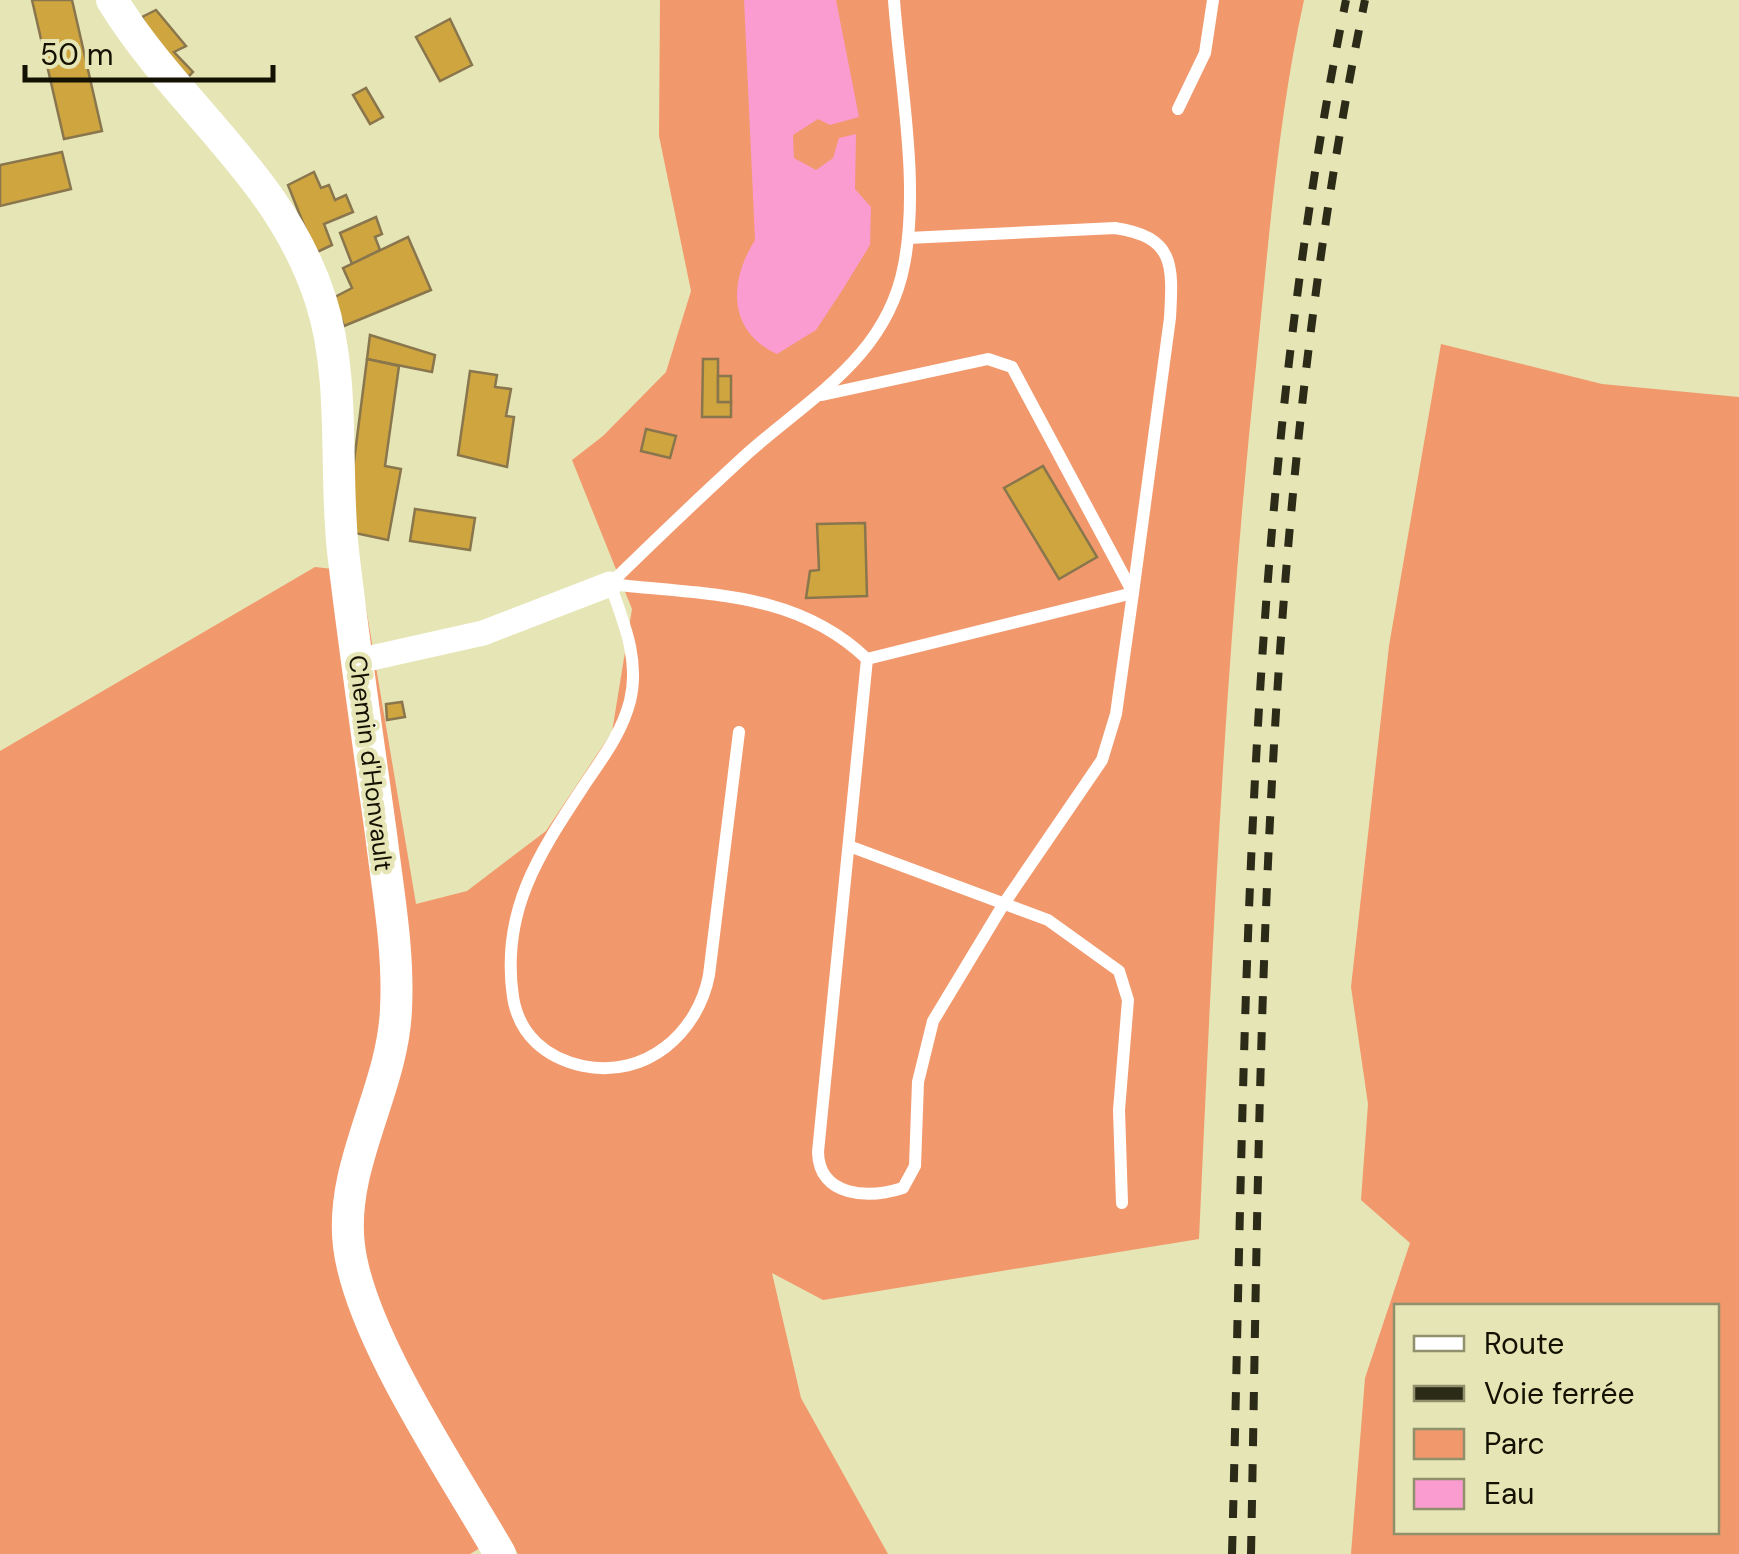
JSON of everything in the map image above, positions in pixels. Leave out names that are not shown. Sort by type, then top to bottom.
[{"type":"street","name":"Chemin d'Honvault","points":[[112,0],[150,56],[267,190],[317,288],[332,366],[341,532],[394,934],[396,1008],[388,1072],[351,1193],[349,1249],[361,1293],[388,1353],[500,1554]]},
{"type":"street","points":[[358,661],[483,634],[610,584]]},
{"type":"lane","points":[[610,584],[751,450],[856,361],[882,326],[899,288],[908,238],[894,0]]},
{"type":"lane","points":[[1178,109],[1205,53],[1213,0]]},
{"type":"lane","points":[[867,659],[818,1137],[822,1176],[842,1190],[888,1192],[903,1188],[910,1179],[925,1042],[944,999],[1102,760],[1116,714],[1170,318],[1171,276],[1164,250],[1146,235],[1115,228],[908,238]]},
{"type":"lane","points":[[820,395],[988,358],[1012,368],[1133,593]]},
{"type":"lane","points":[[610,584],[789,608],[823,623],[867,659]]},
{"type":"lane","points":[[610,584],[634,667],[629,705],[614,742],[540,858],[514,913],[511,929],[518,1014],[530,1037],[552,1055],[594,1067],[638,1062],[682,1035],[699,1011],[710,964],[739,732]]},
{"type":"lane","points":[[867,659],[1133,593]]},
{"type":"lane","points":[[849,846],[1062,928],[1112,964],[1124,980],[1128,1000],[1119,1110],[1122,1203]]},
{"type":"green space","points":[[660,0],[1304,0],[1280,140],[1269,234],[1235,591],[1199,1239],[823,1300],[772,1273],[801,1398],[888,1554],[518,1554],[505,1533],[470,1554],[0,1554],[0,751],[315,567],[360,572],[416,904],[467,891],[546,831],[612,732],[632,609],[572,460],[603,436],[666,372],[691,291],[659,136]]},
{"type":"green space","points":[[1441,344],[1602,384],[1739,397],[1739,1554],[1351,1554],[1365,1378],[1410,1243],[1361,1200],[1368,1104],[1351,987],[1389,646]]},
{"type":"water","points":[[744,0],[836,0],[859,117],[830,125],[818,119],[793,135],[794,158],[816,170],[833,158],[839,138],[856,134],[855,189],[871,207],[870,245],[843,289],[816,330],[777,354],[749,332],[738,304],[740,272],[755,240]]},
{"type":"building","points":[[32,0],[72,0],[102,131],[64,139]]},
{"type":"building","points":[[156,10],[186,46],[174,52],[193,72],[188,77],[156,46],[142,17]]},
{"type":"building","points":[[450,19],[472,65],[440,81],[416,37]]},
{"type":"building","points":[[366,88],[383,117],[370,124],[353,95]]},
{"type":"building","points":[[62,152],[71,189],[0,206],[0,165]]},
{"type":"building","points":[[314,172],[321,188],[329,185],[335,200],[346,195],[353,212],[324,224],[332,245],[315,253],[288,185]]},
{"type":"building","points":[[376,217],[382,234],[375,237],[380,250],[352,264],[340,233]]},
{"type":"building","points":[[408,237],[431,290],[344,326],[333,298],[352,288],[343,268]]},
{"type":"building","points":[[370,335],[435,355],[432,372],[367,359]]},
{"type":"building","points":[[367,359],[399,366],[385,466],[401,469],[388,540],[350,532],[347,516]]},
{"type":"building","points":[[703,359],[718,359],[718,402],[731,402],[731,417],[702,417]]},
{"type":"building","points":[[470,371],[497,375],[495,387],[511,389],[506,416],[514,417],[507,467],[458,455]]},
{"type":"building","points":[[718,376],[731,376],[731,402],[718,402]]},
{"type":"building","points":[[646,429],[676,436],[670,458],[641,451]]},
{"type":"building","points":[[1043,466],[1097,557],[1059,579],[1004,488]]},
{"type":"building","points":[[415,509],[475,518],[470,550],[410,541]]},
{"type":"building","points":[[865,523],[867,596],[806,598],[810,571],[819,570],[817,524]]},
{"type":"building","points":[[402,702],[405,717],[387,720],[386,704]]},
{"type":"railway","points":[[1232,1554],[1247,969],[1268,580],[1286,386],[1312,192],[1346,0]]},
{"type":"railway","points":[[1251,1554],[1264,969],[1285,579],[1304,385],[1330,192],[1365,0]]}]
